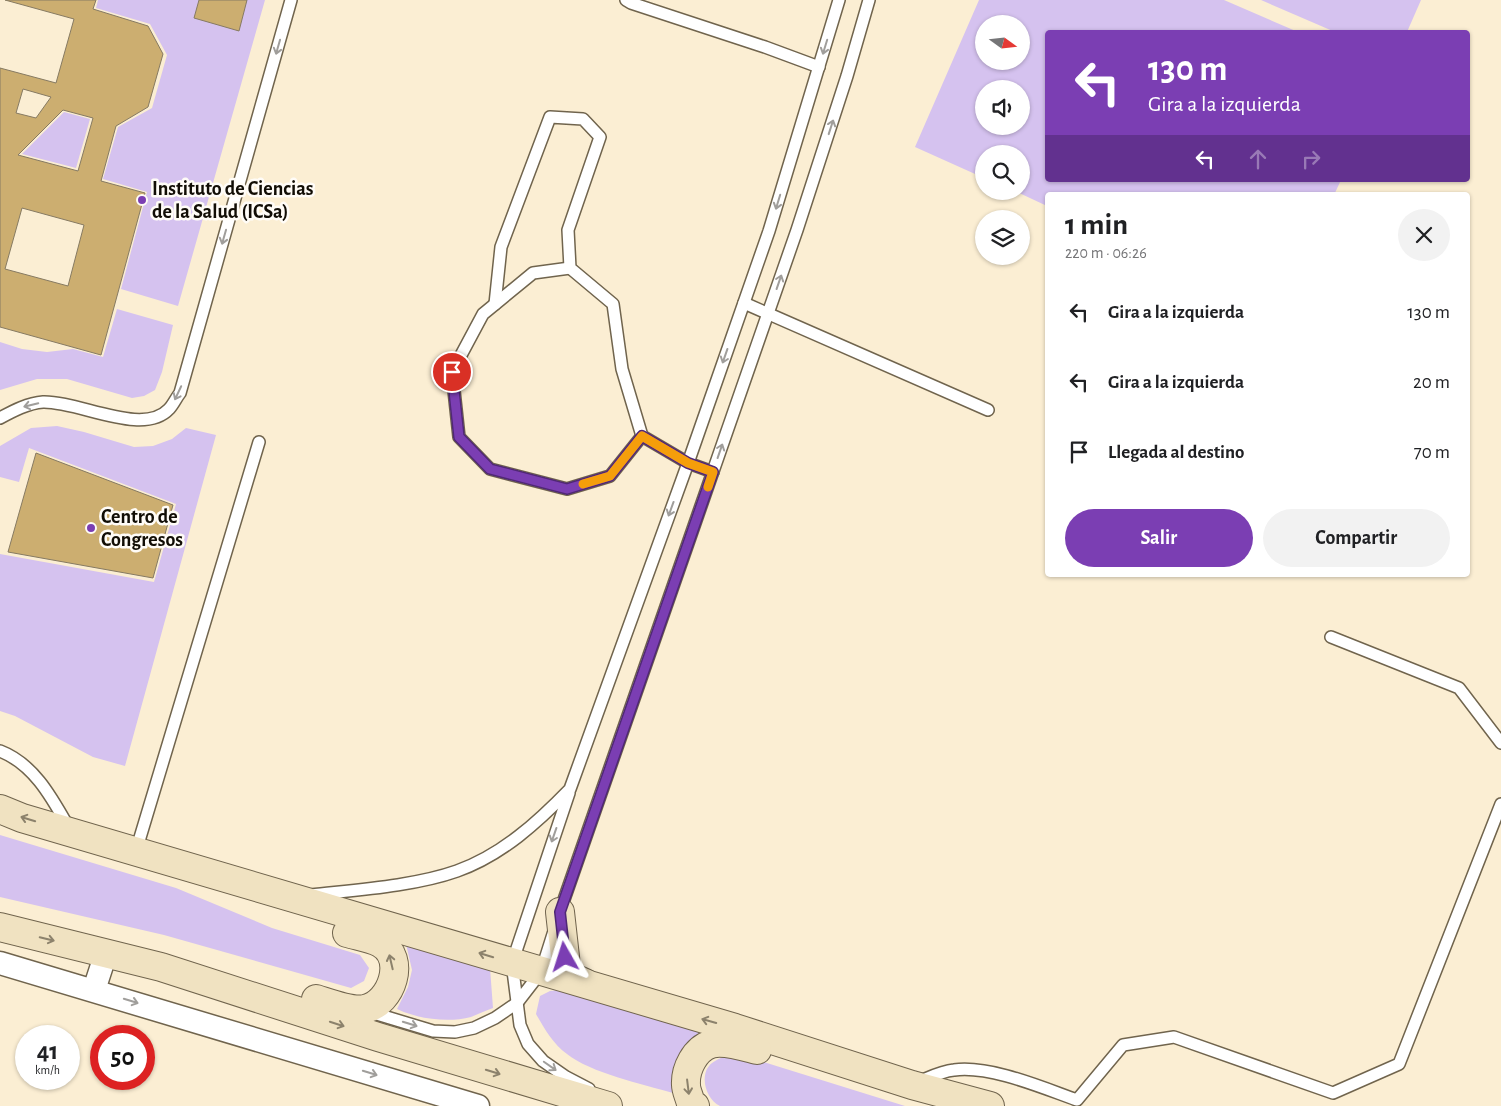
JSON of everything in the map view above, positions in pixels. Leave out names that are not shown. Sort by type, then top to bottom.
[{"type":"main road","points":[[0,810],[735,1028],[912,1085],[990,1106]]},
{"type":"main road","points":[[106,953],[176,957],[343,1007],[363,1010],[379,1003],[388,992],[394,978],[393,962],[389,951],[381,943],[282,914],[186,866]]},
{"type":"main road","points":[[560,912],[567,974],[591,986]]},
{"type":"main road","points":[[0,927],[161,967],[378,1037],[608,1106]]},
{"type":"main road","points":[[695,1106],[692,1104],[686,1085],[689,1067],[695,1055],[711,1044],[733,1044],[829,1069],[912,1085]]},
{"type":"street","points":[[94,990],[106,953]]},
{"type":"street","points":[[0,963],[94,990],[454,1102],[478,1106]]},
{"type":"lane","points":[[0,418],[17,408],[42,402],[67,404],[132,421],[152,420],[168,410],[180,393],[291,0]]},
{"type":"lane","points":[[626,0],[819,67]]},
{"type":"lane","points":[[623,1106],[566,1077],[543,1061],[528,1044],[520,1026],[512,963],[570,789],[688,463],[769,231],[839,0]]},
{"type":"lane","points":[[363,1010],[433,1031],[455,1032],[474,1028],[495,1018],[517,1002],[541,972],[560,912],[798,230],[869,0]]},
{"type":"lane","points":[[495,304],[501,246],[550,117],[583,119],[600,137],[568,230],[570,268],[613,304],[622,368],[642,436],[688,463],[713,472]]},
{"type":"lane","points":[[570,268],[533,273],[483,314],[452,372],[459,437],[490,469],[567,489],[610,476],[642,436]]},
{"type":"lane","points":[[744,303],[988,410]]},
{"type":"lane","points":[[136,851],[259,442]]},
{"type":"lane","points":[[1331,637],[1458,688],[1501,743]]},
{"type":"lane","points":[[0,751],[31,771],[53,799],[71,832]]},
{"type":"lane","points":[[289,897],[409,882],[457,872],[486,858],[510,842],[543,817],[570,789]]},
{"type":"lane","points":[[912,1085],[937,1074],[955,1070],[973,1070],[1012,1076],[1076,1103],[1123,1045],[1174,1037],[1333,1094],[1399,1064],[1501,804]]},
{"type":"shaded area","points":[[98,0],[265,0],[178,306],[121,289],[147,192],[103,179],[118,127],[152,108],[167,55],[150,24],[96,8]]},
{"type":"shaded area","points":[[979,0],[1224,0],[1293,30],[1045,30],[1045,182],[1340,182],[1335,192],[1045,192],[1045,205],[1030,198],[1030,145],[975,145],[975,174],[915,147]]},
{"type":"shaded area","points":[[1261,0],[1421,0],[1408,30],[1330,30]]},
{"type":"shaded area","points":[[64,112],[90,119],[76,168],[22,154]]},
{"type":"shaded area","points":[[117,309],[173,325],[162,372],[155,390],[144,396],[132,398],[67,379],[37,379],[0,390],[0,342],[22,349],[47,352],[73,349],[103,357]]},
{"type":"shaded area","points":[[57,426],[134,447],[153,446],[172,439],[186,428],[216,435],[125,766],[93,757],[15,716],[0,711],[0,554],[154,582],[176,504],[29,448],[19,482],[0,477],[0,446],[31,428]]},
{"type":"shaded area","points":[[0,835],[176,888],[272,928],[360,955],[369,968],[364,981],[351,988],[164,935],[0,897]]},
{"type":"shaded area","points":[[406,944],[490,968],[493,1008],[471,1017],[453,1020],[424,1018],[397,1009],[408,987],[412,970]]},
{"type":"shaded area","points":[[560,990],[703,1030],[687,1045],[679,1057],[676,1064],[673,1093],[632,1082],[589,1067],[577,1061],[557,1046],[536,1014],[540,996],[550,991]]},
{"type":"shaded area","points":[[738,1054],[905,1106],[720,1106],[715,1103],[708,1093],[705,1074],[715,1061]]},
{"type":"building","points":[[5,0],[96,0],[93,9],[148,26],[163,54],[148,107],[116,126],[101,181],[145,193],[101,355],[0,327],[0,68],[56,83],[74,19]],"holes":[[[23,89],[51,97],[36,118],[16,113]],[[63,110],[93,118],[78,171],[18,155]],[[22,208],[84,225],[68,286],[5,269]]]},
{"type":"building","points":[[199,0],[247,0],[239,31],[194,18]]},
{"type":"building","name":"Centro de Congresos","points":[[36,453],[173,505],[153,578],[8,552]]},
{"type":"slow traffic","points":[[583,484],[610,476],[642,436],[688,463],[713,472],[708,487]]},
{"type":"place","name":"Instituto de Ciencias de la Salud (ICSa)","points":[[142,200]]},
{"type":"place","name":"Centro de Congresos","points":[[91,528]]},
{"type":"route","points":[[452,372],[459,437],[490,469],[567,489],[610,476],[642,436],[688,463],[713,472],[560,912],[565,957]]}]
